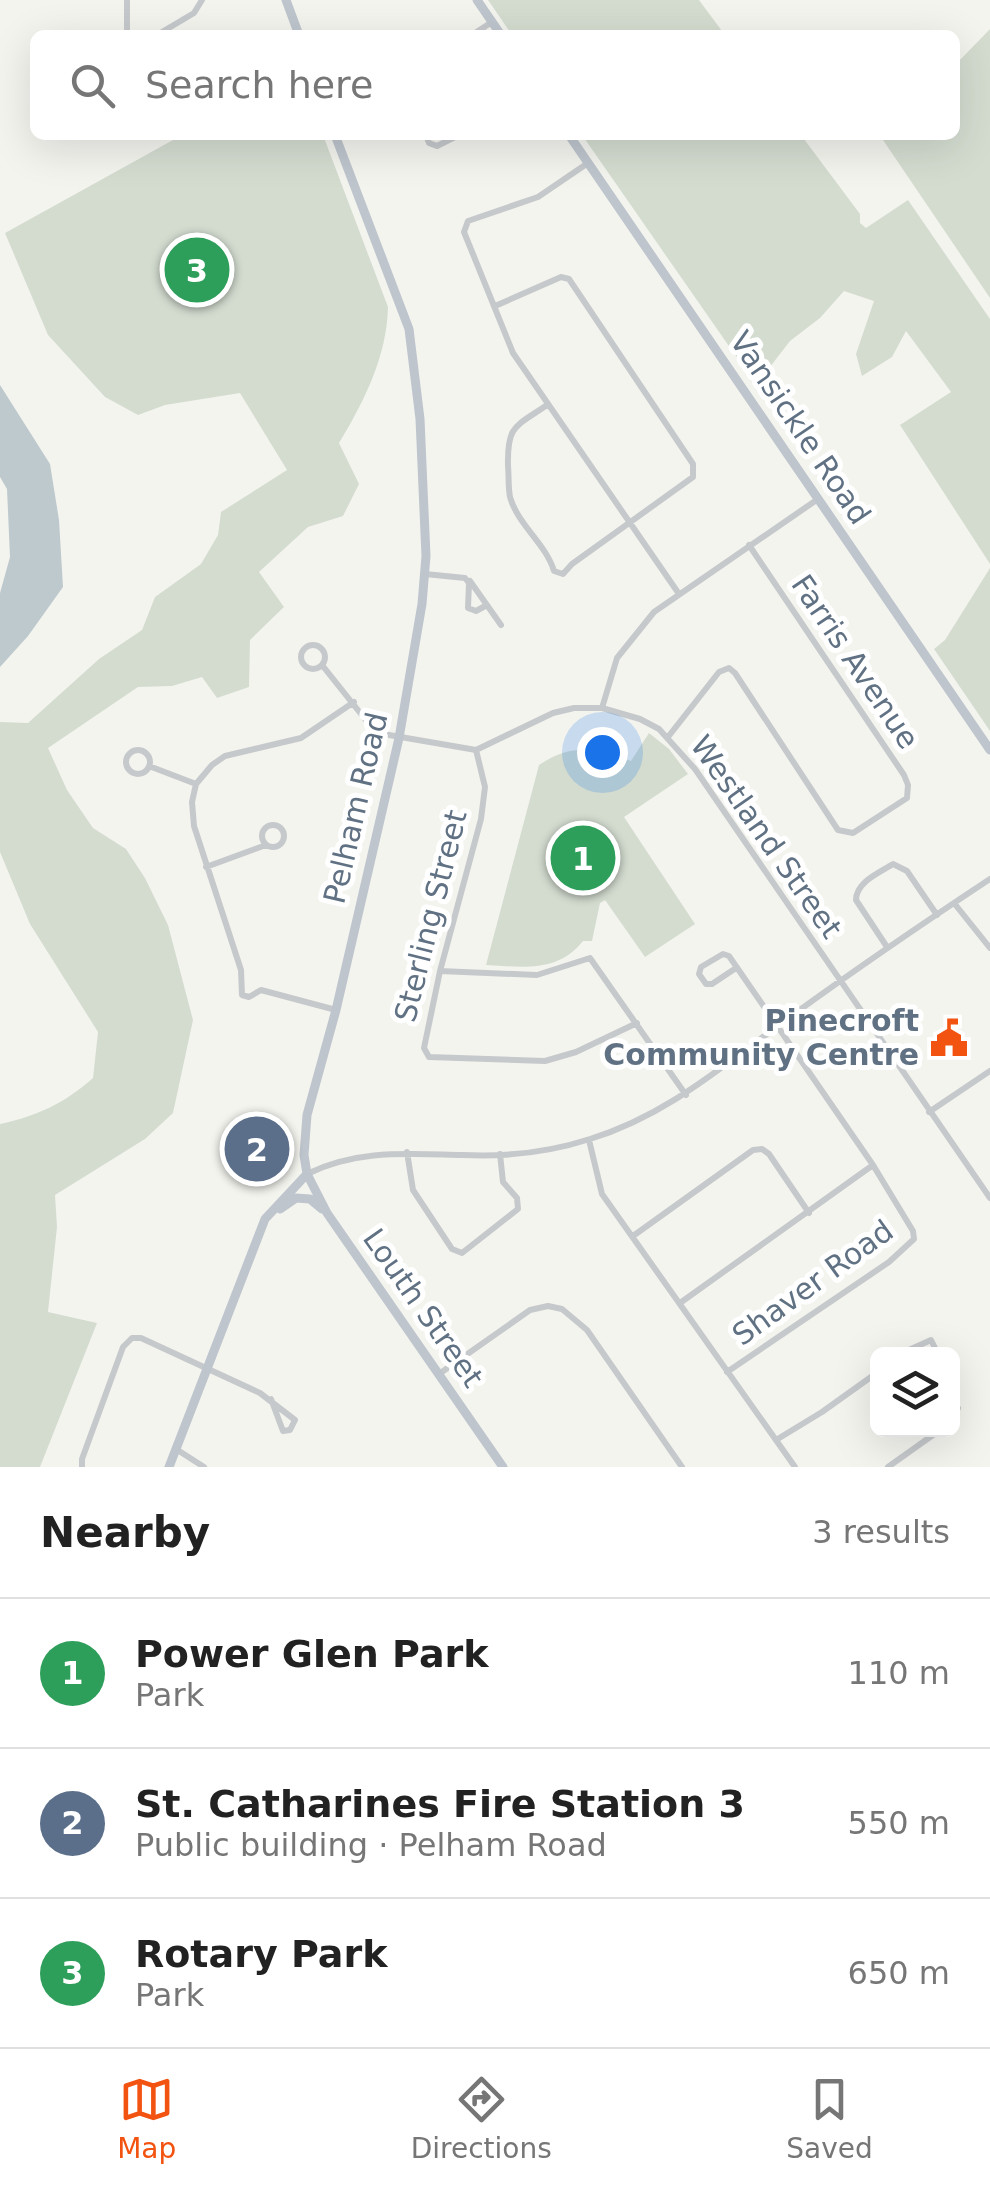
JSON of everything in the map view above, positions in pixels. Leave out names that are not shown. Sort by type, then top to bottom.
[{"type":"main road","points":[[286,0],[297,30]]},
{"type":"main road","points":[[478,0],[498,30]]},
{"type":"main road","name":"Pelham Road","points":[[307,1174],[307,1115],[336,1010],[400,738],[424,574],[425,498],[412,342],[397,290],[337,140]]},
{"type":"main road","name":"Vansickle Road","points":[[572,140],[990,750]]},
{"type":"main road","points":[[169,1467],[265,1218],[307,1174]]},
{"type":"main road","name":"Louth Street","points":[[307,1174],[327,1213],[503,1467]]},
{"type":"main road","points":[[265,1218],[296,1198],[310,1199],[327,1213]]},
{"type":"street","points":[[126,0],[127,30]]},
{"type":"street","points":[[165,30],[194,13],[202,0]]},
{"type":"street","points":[[480,30],[492,22]]},
{"type":"street","points":[[588,163],[538,197],[466,224],[464,232],[513,353],[679,594]]},
{"type":"street","points":[[495,306],[569,278],[694,464],[693,477],[572,564],[566,573],[553,570],[512,502],[509,489],[510,435],[547,406]]},
{"type":"street","points":[[602,708],[616,658],[654,612],[818,499]]},
{"type":"street","name":"Farris Avenue","points":[[668,737],[719,672],[728,668],[733,670],[838,830],[853,833],[907,798],[904,775],[749,545]]},
{"type":"street","points":[[424,574],[461,576],[470,581],[501,625]]},
{"type":"street","points":[[461,576],[468,582],[469,610],[478,611],[487,605]]},
{"type":"street","points":[[322,665],[373,730],[476,750]]},
{"type":"street","points":[[336,1010],[260,990],[249,997],[242,995],[241,970],[192,820],[196,784],[212,765],[225,756],[300,738],[354,702]]},
{"type":"street","name":"Westland Street","points":[[476,750],[553,713],[574,708],[602,708],[640,719],[668,737],[695,769],[990,1198]]},
{"type":"street","name":"Sterling Street","points":[[476,750],[485,787],[482,819],[423,1042],[429,1057],[545,1061],[576,1052],[637,1022]]},
{"type":"street","points":[[149,766],[196,784]]},
{"type":"street","points":[[206,867],[267,845]]},
{"type":"street","points":[[887,947],[856,900],[856,892],[892,864],[907,870],[937,914]]},
{"type":"street","points":[[307,1174],[355,1156],[544,1151],[638,1122],[686,1095],[838,981],[990,879]]},
{"type":"street","points":[[954,902],[990,948]]},
{"type":"street","points":[[723,954],[736,968],[712,984],[706,984],[700,974],[701,966],[723,954]]},
{"type":"street","points":[[440,971],[537,976],[590,958],[686,1095]]},
{"type":"street","name":"Shaver Road","points":[[727,1372],[912,1244],[913,1231],[873,1165],[736,968]]},
{"type":"street","points":[[929,1112],[990,1071]]},
{"type":"street","points":[[589,1140],[602,1194],[795,1467]]},
{"type":"street","points":[[633,1236],[753,1150],[762,1149],[768,1154],[809,1213]]},
{"type":"street","points":[[407,1152],[413,1190],[452,1249],[462,1254],[518,1209],[516,1198],[503,1182],[500,1154]]},
{"type":"street","points":[[680,1303],[873,1165]]},
{"type":"street","points":[[438,1375],[530,1310],[548,1306],[562,1309],[594,1338],[682,1467]]},
{"type":"street","points":[[82,1467],[129,1340],[141,1338],[271,1399],[294,1420],[290,1430],[282,1431],[271,1399]]},
{"type":"street","points":[[776,1440],[870,1378]]},
{"type":"street","points":[[888,1467],[930,1437]]},
{"type":"street","points":[[175,1449],[204,1467]]},
{"type":"shaded area","points":[[488,0],[699,0],[721,30],[509,30]]},
{"type":"shaded area","points":[[990,29],[990,298],[883,140],[960,140],[960,60]]},
{"type":"shaded area","points":[[173,140],[325,140],[388,307],[383,343],[372,378],[339,443],[359,484],[343,516],[308,527],[259,572],[284,607],[250,640],[249,687],[217,698],[202,677],[172,686],[138,687],[48,748],[67,790],[93,828],[126,849],[145,878],[168,925],[193,1020],[173,1113],[145,1139],[55,1195],[57,1227],[48,1312],[97,1323],[40,1467],[0,1467],[0,1124],[50,1107],[93,1078],[98,1032],[30,924],[0,852],[0,722],[28,723],[99,659],[142,630],[155,597],[201,564],[218,535],[221,512],[287,470],[240,393],[165,405],[138,415],[105,397],[48,335],[5,233]]},
{"type":"shaded area","points":[[585,140],[805,140],[860,214],[860,223],[866,228],[908,200],[990,319],[990,564],[900,425],[951,392],[906,331],[892,357],[862,376],[856,354],[874,301],[844,291],[820,318],[790,341],[756,385]]},
{"type":"shaded area","points":[[0,385],[50,464],[59,520],[63,587],[0,667],[0,593],[10,557],[7,489],[0,477]]},
{"type":"shaded area","points":[[990,568],[990,731],[934,649],[945,640]]},
{"type":"shaded area","points":[[649,733],[669,749],[688,774],[624,817],[695,924],[645,957],[605,900],[600,903],[592,941],[583,941],[562,959],[539,966],[486,965],[539,765],[562,754],[584,750],[631,761]]},
{"type":"place","name":"Rotary Park","points":[[197,270]]},
{"type":"place","name":"Power Glen Park","points":[[583,858]]},
{"type":"place","name":"Pinecroft Community Centre","points":[[949,1038]]},
{"type":"place","name":"St. Catharines Fire Station 3","points":[[257,1149]]}]
